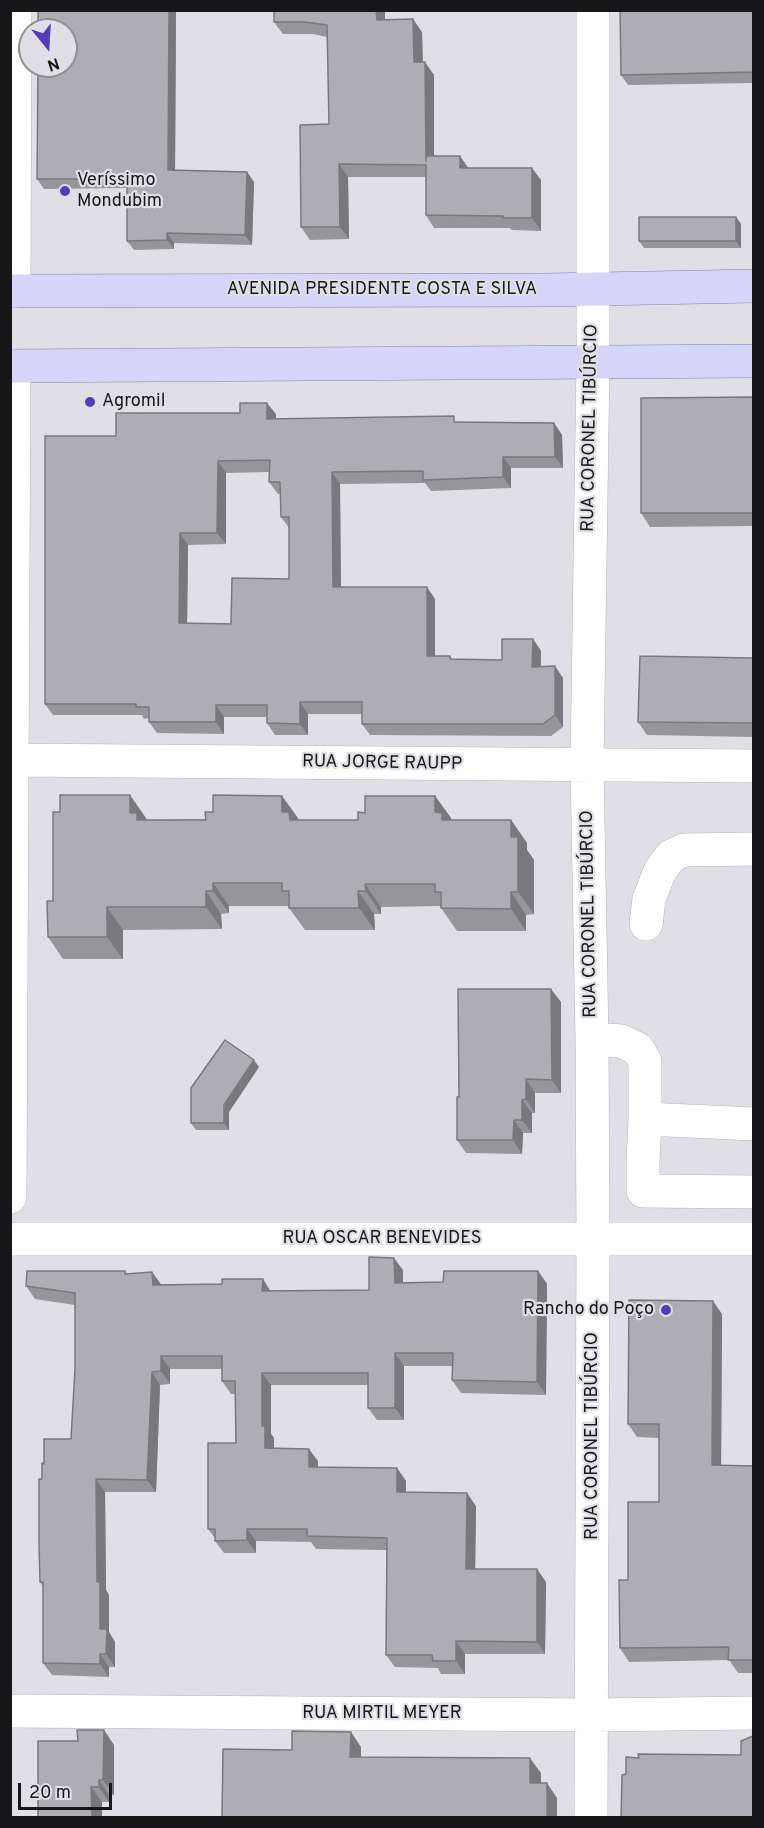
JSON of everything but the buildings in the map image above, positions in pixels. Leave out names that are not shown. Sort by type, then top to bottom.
[{"type":"main road","name":"AVENIDA PRESIDENTE COSTA E SILVA","points":[[12,291],[592,289],[753,286]]},
{"type":"main road","points":[[12,366],[753,361]]},
{"type":"street","points":[[12,291],[15,10]]},
{"type":"street","name":"RUA CORONEL TIBÚRCIO","points":[[591,1818],[593,1239],[587,766],[593,10]]},
{"type":"street","points":[[10,1197],[12,366]]},
{"type":"street","name":"RUA JORGE RAUPP","points":[[11,760],[753,766]]},
{"type":"street","points":[[646,924],[649,899],[660,871],[671,856],[684,850],[753,849]]},
{"type":"street","points":[[592,1039],[621,1041],[638,1049],[645,1061],[643,1191],[753,1192]]},
{"type":"street","points":[[645,1119],[753,1124]]},
{"type":"street","name":"RUA OSCAR BENEVIDES","points":[[10,1239],[753,1239]]},
{"type":"street","name":"RUA MIRTIL MEYER","points":[[10,1711],[592,1715],[753,1713]]},
{"type":"place","name":"Veríssimo Mondubim","points":[[65,191]]},
{"type":"place","name":"Agromil","points":[[90,402]]},
{"type":"place","name":"Rancho do Poço","points":[[666,1310]]}]
